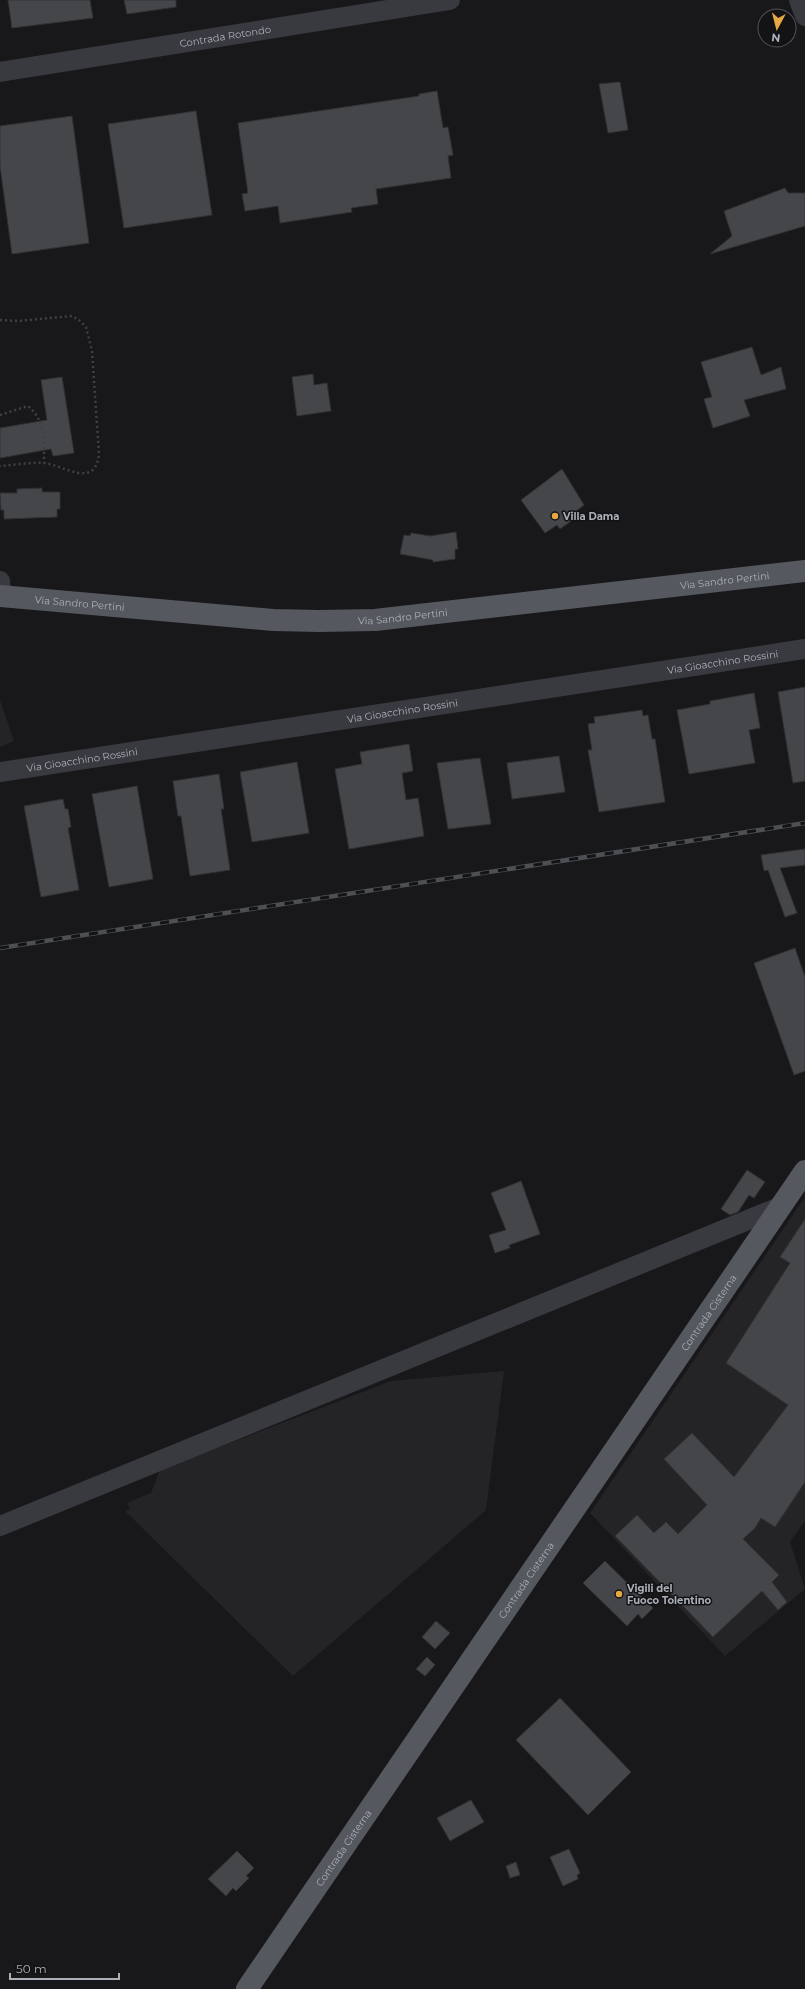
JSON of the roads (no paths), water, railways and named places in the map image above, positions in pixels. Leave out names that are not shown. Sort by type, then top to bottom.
[{"type":"main road","name":"Via Sandro Pertini","points":[[0,591],[273,620],[333,621],[375,620],[805,572]]},
{"type":"main road","name":"Contrada Cisterna","points":[[248,1989],[782,1206],[805,1170]]},
{"type":"street","name":"Contrada Rotondo","points":[[0,72],[450,0]]},
{"type":"street","points":[[799,0],[805,16]]},
{"type":"street","name":"Via Gioacchino Rossini","points":[[0,772],[805,649]]},
{"type":"street","points":[[0,1526],[782,1206]]},
{"type":"railway","points":[[0,948],[805,823]]},
{"type":"place","name":"Villa Dama","points":[[555,516]]},
{"type":"place","name":"Vigili del Fuoco Tolentino","points":[[619,1594]]}]
